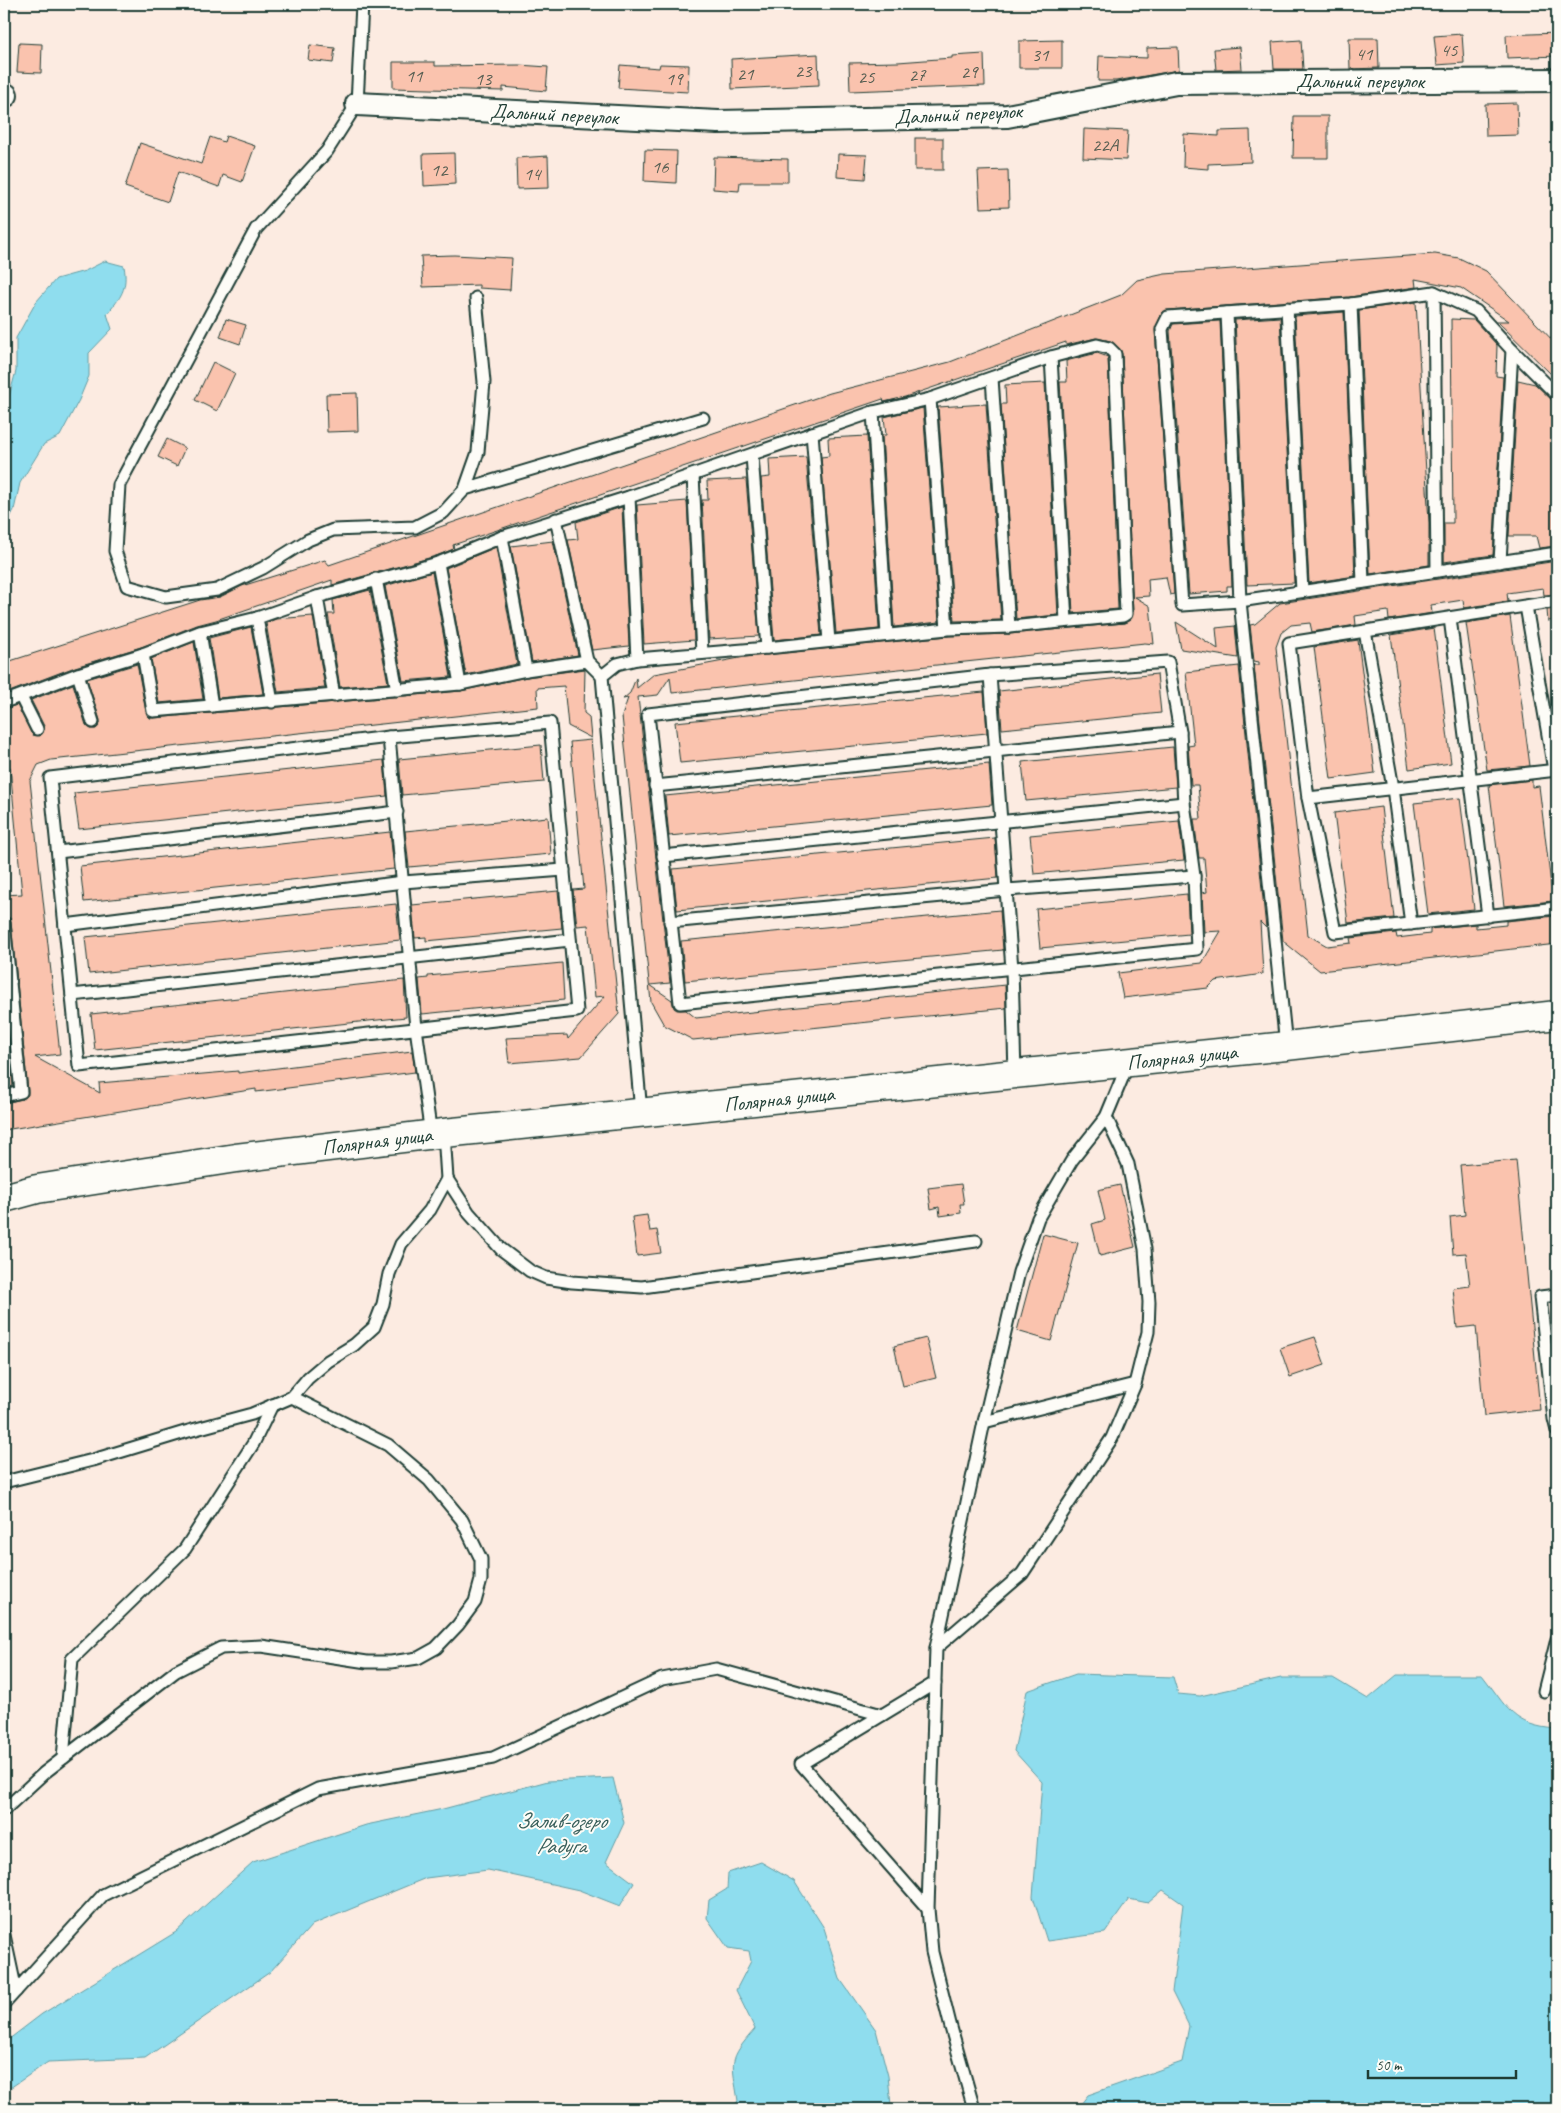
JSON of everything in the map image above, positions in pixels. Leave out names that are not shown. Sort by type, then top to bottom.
[{"type":"main road","name":"Полярная улица","points":[[4,1198],[37,1189],[236,1158],[438,1134],[1129,1063],[1557,1015]]},
{"type":"street","name":"Дальний переулок","points":[[357,104],[718,122],[1007,116],[1176,83],[1557,80]]},
{"type":"lane","points":[[362,4],[357,104],[327,151],[256,228],[119,485],[115,551],[127,586],[166,597],[217,590],[263,568],[308,540],[333,530],[415,528],[444,512],[465,489],[478,452],[484,382],[476,298]]},
{"type":"lane","points":[[1434,292],[1437,571]]},
{"type":"lane","points":[[1557,395],[1476,311],[1434,292],[1351,304],[1168,317],[1162,329],[1182,606],[1240,601],[1557,553]]},
{"type":"lane","points":[[1351,304],[1363,582]]},
{"type":"lane","points":[[1287,308],[1302,591]]},
{"type":"lane","points":[[1227,313],[1240,601],[1286,1046]]},
{"type":"lane","points":[[4,702],[78,674],[143,654],[200,632],[257,618],[376,579],[438,563],[502,537],[752,456],[873,412],[930,400],[1051,357],[1097,345],[1109,348],[1115,354],[1126,614],[1123,616],[1009,626],[947,629],[767,648],[637,659],[617,664],[602,676]]},
{"type":"lane","points":[[1500,562],[1512,350]]},
{"type":"lane","points":[[1051,357],[1066,621]]},
{"type":"lane","points":[[992,378],[1009,626]]},
{"type":"lane","points":[[930,400],[947,629]]},
{"type":"lane","points":[[873,412],[887,635]]},
{"type":"lane","points":[[465,489],[703,418]]},
{"type":"lane","points":[[812,433],[829,641]]},
{"type":"lane","points":[[752,456],[767,648]]},
{"type":"lane","points":[[693,475],[702,653]]},
{"type":"lane","points":[[629,497],[637,659]]},
{"type":"lane","points":[[556,519],[587,661],[602,676],[642,1114]]},
{"type":"lane","points":[[502,537],[526,670]]},
{"type":"lane","points":[[438,563],[460,684]]},
{"type":"lane","points":[[376,579],[397,690]]},
{"type":"lane","points":[[317,597],[334,696]]},
{"type":"lane","points":[[1557,601],[1288,643],[1308,798],[1335,932],[1557,908]]},
{"type":"lane","points":[[1308,798],[1556,770],[1526,606]]},
{"type":"lane","points":[[257,618],[272,702]]},
{"type":"lane","points":[[1450,618],[1488,916]]},
{"type":"lane","points":[[1365,631],[1393,788],[1411,924]]},
{"type":"lane","points":[[200,632],[212,706]]},
{"type":"lane","points":[[143,654],[153,711],[460,684],[526,670],[587,661]]},
{"type":"lane","points":[[1168,662],[1180,732],[1184,804],[1194,876],[1197,949],[680,1003],[648,714],[990,675],[1168,662]]},
{"type":"lane","points":[[78,674],[93,722]]},
{"type":"lane","points":[[990,675],[1012,969],[1015,1074]]},
{"type":"lane","points":[[21,697],[37,730]]},
{"type":"lane","points":[[550,723],[577,1011],[79,1066],[58,852],[50,778],[390,738],[550,723]]},
{"type":"lane","points":[[656,786],[1180,732]]},
{"type":"lane","points":[[390,738],[416,1028],[447,1179],[469,1213],[501,1249],[530,1271],[546,1278],[572,1282],[642,1287],[976,1241]]},
{"type":"lane","points":[[663,856],[1184,804]]},
{"type":"lane","points":[[58,852],[396,812]]},
{"type":"lane","points":[[65,925],[403,882],[564,870]]},
{"type":"lane","points":[[670,922],[1006,890],[1194,876]]},
{"type":"lane","points":[[4,923],[20,1092],[4,1096]]},
{"type":"lane","points":[[72,995],[570,940]]},
{"type":"lane","points":[[974,2109],[932,1952],[928,1909],[936,1648],[984,1422],[1019,1272],[1038,1218],[1072,1160],[1106,1117],[1129,1063]]},
{"type":"lane","points":[[936,1648],[1022,1574],[1112,1438],[1135,1384],[1148,1332],[1149,1302],[1145,1250],[1128,1164],[1106,1117]]},
{"type":"lane","points":[[4,1482],[93,1460],[252,1414],[292,1397],[308,1378],[328,1361],[354,1345],[374,1327],[401,1244],[430,1210],[447,1179]]},
{"type":"lane","points":[[1557,1295],[1540,1297],[1557,1431]]},
{"type":"lane","points":[[984,1422],[1135,1384]]},
{"type":"lane","points":[[4,1810],[44,1773],[176,1671],[221,1648],[261,1646],[367,1662],[391,1662],[418,1658],[436,1648],[458,1625],[475,1602],[481,1580],[481,1559],[462,1520],[428,1480],[388,1445],[292,1397]]},
{"type":"lane","points":[[64,1758],[72,1659],[185,1549],[253,1444],[272,1405]]},
{"type":"lane","points":[[1544,1691],[1557,1639]]},
{"type":"lane","points":[[4,2004],[103,1895],[318,1789],[493,1758],[662,1678],[716,1669],[882,1715]]},
{"type":"lane","points":[[928,1909],[801,1764],[935,1683]]},
{"type":"lane","points":[[4,1935],[16,1991]]},
{"type":"water","points":[[105,261],[124,266],[125,274],[122,292],[107,314],[112,329],[89,353],[89,376],[79,400],[60,436],[44,444],[20,483],[14,510],[4,529],[4,407],[7,404],[16,371],[16,338],[36,302],[56,279],[85,271]]},
{"type":"water","points":[[1076,1674],[1173,1677],[1178,1694],[1200,1696],[1281,1678],[1333,1678],[1368,1699],[1397,1675],[1482,1675],[1505,1706],[1520,1719],[1530,1724],[1557,1729],[1557,2109],[1077,2109],[1088,2095],[1182,2062],[1189,2026],[1172,1992],[1183,1904],[1163,1890],[1148,1903],[1129,1899],[1105,1933],[1047,1941],[1033,1897],[1042,1782],[1014,1751],[1027,1691]]},
{"type":"water","name":"Залив-озеро Радуга","points":[[613,1778],[624,1823],[606,1862],[634,1883],[620,1906],[579,1890],[488,1870],[426,1878],[312,1925],[270,1972],[145,2058],[48,2062],[4,2094],[4,2043],[42,2014],[176,1932],[253,1862],[366,1825],[443,1809],[548,1781]]},
{"type":"water","points":[[761,1862],[794,1881],[824,1928],[840,1979],[876,2030],[888,2076],[891,2105],[888,2109],[730,2109],[738,2101],[733,2069],[736,2055],[755,2029],[736,1990],[751,1961],[749,1951],[728,1948],[707,1918],[709,1900],[727,1889],[728,1873]]},
{"type":"building","points":[[1557,33],[1557,56],[1507,58],[1506,35]]},
{"type":"building","points":[[1462,34],[1464,63],[1437,65],[1434,36]]},
{"type":"building","points":[[1349,38],[1378,38],[1379,68],[1350,69]]},
{"type":"building","points":[[1062,40],[1062,68],[1019,68],[1019,41]]},
{"type":"building","points":[[1301,40],[1303,69],[1274,69],[1272,42]]},
{"type":"building","points":[[19,43],[42,44],[41,73],[17,72]]},
{"type":"building","points":[[310,45],[335,48],[333,63],[308,60]]},
{"type":"building","points":[[1178,47],[1179,70],[1116,81],[1098,81],[1099,56],[1147,58],[1147,48]]},
{"type":"building","points":[[1240,47],[1242,69],[1216,70],[1214,49]]},
{"type":"building","points":[[818,54],[819,85],[732,89],[731,59]]},
{"type":"building","points":[[984,54],[985,86],[850,91],[849,63],[898,62]]},
{"type":"building","points":[[393,62],[435,62],[435,66],[519,65],[548,67],[546,91],[503,87],[503,91],[393,88]]},
{"type":"building","points":[[660,64],[689,65],[688,92],[618,88],[620,65],[659,68]]},
{"type":"building","points":[[1517,103],[1518,135],[1486,136],[1485,104]]},
{"type":"building","points":[[1294,116],[1328,116],[1328,158],[1293,158]]},
{"type":"building","points":[[1084,129],[1128,131],[1126,160],[1083,158]]},
{"type":"building","points":[[1250,130],[1251,162],[1208,164],[1208,169],[1183,167],[1184,134],[1219,136],[1219,131]]},
{"type":"building","points":[[226,136],[255,146],[242,182],[223,175],[219,187],[178,172],[168,202],[125,187],[140,143],[201,164],[210,137],[224,142]]},
{"type":"building","points":[[915,138],[943,138],[943,170],[915,170]]},
{"type":"building","points":[[645,150],[677,151],[676,183],[644,181]]},
{"type":"building","points":[[454,153],[455,184],[424,186],[423,154]]},
{"type":"building","points":[[838,154],[867,155],[865,179],[837,177]]},
{"type":"building","points":[[548,156],[549,188],[517,189],[516,158]]},
{"type":"building","points":[[714,157],[788,159],[788,182],[740,182],[739,191],[713,189]]},
{"type":"building","points":[[1008,170],[1009,207],[980,208],[978,171]]},
{"type":"building","points":[[1435,254],[1459,258],[1486,271],[1557,345],[1557,380],[1497,321],[1509,321],[1461,288],[1415,279],[1416,287],[1350,297],[1167,310],[1162,313],[1155,330],[1174,594],[1170,595],[1166,577],[1148,579],[1149,596],[1135,597],[1150,606],[1154,644],[1145,643],[672,693],[670,677],[658,695],[638,697],[670,983],[650,985],[672,1000],[674,1008],[686,1010],[696,1018],[1005,985],[1006,1008],[693,1040],[664,1025],[651,1002],[622,716],[628,698],[623,699],[630,693],[636,678],[637,688],[654,674],[745,657],[948,636],[1010,634],[1124,623],[1130,620],[1133,614],[1122,354],[1120,349],[1111,341],[1096,338],[1066,345],[1066,342],[905,397],[884,402],[883,399],[453,545],[454,549],[436,556],[332,585],[332,580],[197,625],[141,647],[75,667],[4,694],[4,663],[200,600],[220,597],[242,586],[325,560],[329,565],[830,393],[950,362],[1121,295],[1137,280],[1165,274]]},
{"type":"building","points":[[454,255],[512,258],[510,290],[479,288],[479,285],[423,287],[421,256]]},
{"type":"building","points":[[1416,302],[1429,523],[1429,565],[1370,574],[1359,310]]},
{"type":"building","points":[[1344,312],[1355,576],[1309,583],[1295,316]]},
{"type":"building","points":[[1280,317],[1294,583],[1247,585],[1235,320]]},
{"type":"building","points":[[226,319],[246,325],[240,344],[220,337]]},
{"type":"building","points":[[1451,319],[1474,320],[1497,345],[1496,376],[1503,377],[1493,555],[1444,562],[1444,523],[1453,523]]},
{"type":"building","points":[[1220,321],[1232,586],[1227,586],[1227,591],[1189,594],[1170,331],[1173,324]]},
{"type":"building","points":[[1097,353],[1108,357],[1118,609],[1073,613],[1060,382],[1067,382],[1066,361]]},
{"type":"building","points":[[213,362],[235,373],[217,411],[195,400]]},
{"type":"building","points":[[1518,380],[1535,384],[1553,401],[1557,546],[1539,548],[1536,536],[1509,536]]},
{"type":"building","points":[[1045,383],[1058,615],[1016,619],[1001,404],[1006,404],[1005,385]]},
{"type":"building","points":[[357,393],[358,431],[327,432],[326,394]]},
{"type":"building","points":[[986,404],[1001,620],[954,621],[938,407]]},
{"type":"building","points":[[923,408],[939,622],[894,627],[882,435],[886,435],[884,417]]},
{"type":"building","points":[[867,436],[879,629],[836,633],[821,457],[829,456],[828,438]]},
{"type":"building","points":[[167,439],[185,448],[177,466],[158,457]]},
{"type":"building","points":[[806,457],[821,635],[774,640],[761,478],[770,477],[769,459]]},
{"type":"building","points":[[746,479],[759,636],[709,639],[702,500],[708,500],[707,481]]},
{"type":"building","points":[[687,501],[694,640],[644,644],[637,505]]},
{"type":"building","points":[[622,507],[629,646],[592,650],[568,540],[578,539],[576,522]]},
{"type":"building","points":[[553,541],[578,655],[532,662],[511,546]]},
{"type":"building","points":[[496,547],[517,664],[466,675],[446,568]]},
{"type":"building","points":[[1557,561],[1557,594],[1544,595],[1543,588],[1507,593],[1508,601],[1464,608],[1463,600],[1431,605],[1432,613],[1389,620],[1388,611],[1355,616],[1356,625],[1312,632],[1310,623],[1291,625],[1281,633],[1276,647],[1308,935],[1327,946],[1351,943],[1350,938],[1396,933],[1397,938],[1430,934],[1430,929],[1476,924],[1476,928],[1506,925],[1506,921],[1555,916],[1557,919],[1557,944],[1320,971],[1283,941],[1254,665],[1259,665],[1259,662],[1254,661],[1250,625],[1255,624],[1280,603]]},
{"type":"building","points":[[432,572],[451,677],[403,681],[385,586]]},
{"type":"building","points":[[370,590],[388,683],[340,687],[328,614],[334,614],[333,600]]},
{"type":"building","points":[[1557,609],[1557,620],[1548,621],[1547,610]]},
{"type":"building","points":[[313,616],[325,688],[278,692],[266,623],[276,619]]},
{"type":"building","points":[[1510,616],[1530,766],[1487,770],[1466,623]]},
{"type":"building","points":[[1176,622],[1218,649],[1216,628],[1235,626],[1238,658],[1181,649]]},
{"type":"building","points":[[251,627],[263,694],[218,698],[209,638]]},
{"type":"building","points":[[1434,628],[1451,763],[1409,769],[1391,635]]},
{"type":"building","points":[[1358,640],[1375,773],[1331,779],[1314,647]]},
{"type":"building","points":[[194,642],[203,699],[159,703],[151,659]]},
{"type":"building","points":[[137,664],[146,712],[150,718],[461,691],[527,677],[585,669],[584,713],[589,717],[591,738],[568,726],[564,686],[537,688],[538,707],[51,760],[38,765],[30,781],[60,1054],[35,1057],[100,1093],[99,1083],[238,1071],[238,1073],[412,1051],[415,1072],[256,1092],[256,1089],[4,1130],[4,1103],[23,1099],[28,1095],[28,1091],[11,922],[10,918],[4,916],[4,895],[22,894],[10,767],[4,768],[4,709],[17,705],[31,733],[40,736],[43,733],[44,726],[31,700],[73,684],[86,725],[91,729],[96,729],[100,724],[100,720],[87,679]]},
{"type":"building","points":[[1239,666],[1266,928],[1260,922],[1263,974],[1215,981],[1208,988],[1123,998],[1118,973],[1202,963],[1221,931],[1204,932],[1202,893],[1207,892],[1204,858],[1199,858],[1194,819],[1201,819],[1198,785],[1191,785],[1188,746],[1194,745],[1186,672]]},
{"type":"building","points":[[1157,674],[1161,713],[1002,729],[999,691]]},
{"type":"building","points":[[984,692],[987,733],[680,763],[675,722]]},
{"type":"building","points":[[591,740],[619,1014],[581,1057],[509,1063],[506,1038],[567,1035],[568,1039],[605,996],[595,997],[588,925],[577,926],[573,890],[584,889],[570,742]]},
{"type":"building","points":[[541,745],[544,782],[402,795],[399,759]]},
{"type":"building","points":[[1173,747],[1176,787],[1026,801],[1022,762]]},
{"type":"building","points":[[384,760],[387,796],[79,829],[74,793]]},
{"type":"building","points":[[989,764],[992,805],[669,836],[665,796]]},
{"type":"building","points":[[1532,780],[1532,787],[1539,786],[1553,901],[1504,906],[1489,785]]},
{"type":"building","points":[[1460,798],[1474,909],[1428,914],[1414,803]]},
{"type":"building","points":[[1381,807],[1394,918],[1348,923],[1334,813]]},
{"type":"building","points":[[548,817],[551,854],[409,867],[405,831]]},
{"type":"building","points":[[1179,821],[1184,860],[1034,874],[1030,835]]},
{"type":"building","points":[[390,832],[394,869],[84,902],[80,866]]},
{"type":"building","points":[[995,838],[998,878],[677,910],[673,869]]},
{"type":"building","points":[[558,891],[562,928],[426,941],[426,937],[415,938],[412,905]]},
{"type":"building","points":[[1187,894],[1189,934],[1040,948],[1036,909]]},
{"type":"building","points":[[396,904],[400,940],[89,974],[85,937]]},
{"type":"building","points":[[1000,910],[1003,950],[685,981],[681,941]]},
{"type":"building","points":[[562,963],[564,1000],[422,1014],[419,979],[428,978],[428,976]]},
{"type":"building","points":[[404,980],[406,1017],[95,1050],[91,1014]]},
{"type":"building","points":[[4,995],[13,1086],[4,1088]]},
{"type":"building","points":[[1516,1160],[1540,1410],[1484,1416],[1476,1326],[1457,1328],[1453,1288],[1470,1286],[1466,1253],[1453,1254],[1450,1217],[1465,1215],[1460,1165]]},
{"type":"building","points":[[961,1184],[964,1204],[960,1204],[961,1213],[940,1216],[939,1207],[931,1209],[928,1188]]},
{"type":"building","points":[[1120,1185],[1135,1247],[1100,1256],[1092,1224],[1105,1220],[1098,1190]]},
{"type":"building","points":[[647,1215],[650,1231],[657,1230],[661,1253],[637,1256],[632,1217]]},
{"type":"building","points":[[1043,1234],[1078,1243],[1051,1341],[1017,1331]]},
{"type":"building","points":[[1315,1337],[1325,1365],[1290,1377],[1280,1348]]},
{"type":"building","points":[[926,1338],[936,1378],[903,1386],[894,1346]]}]
